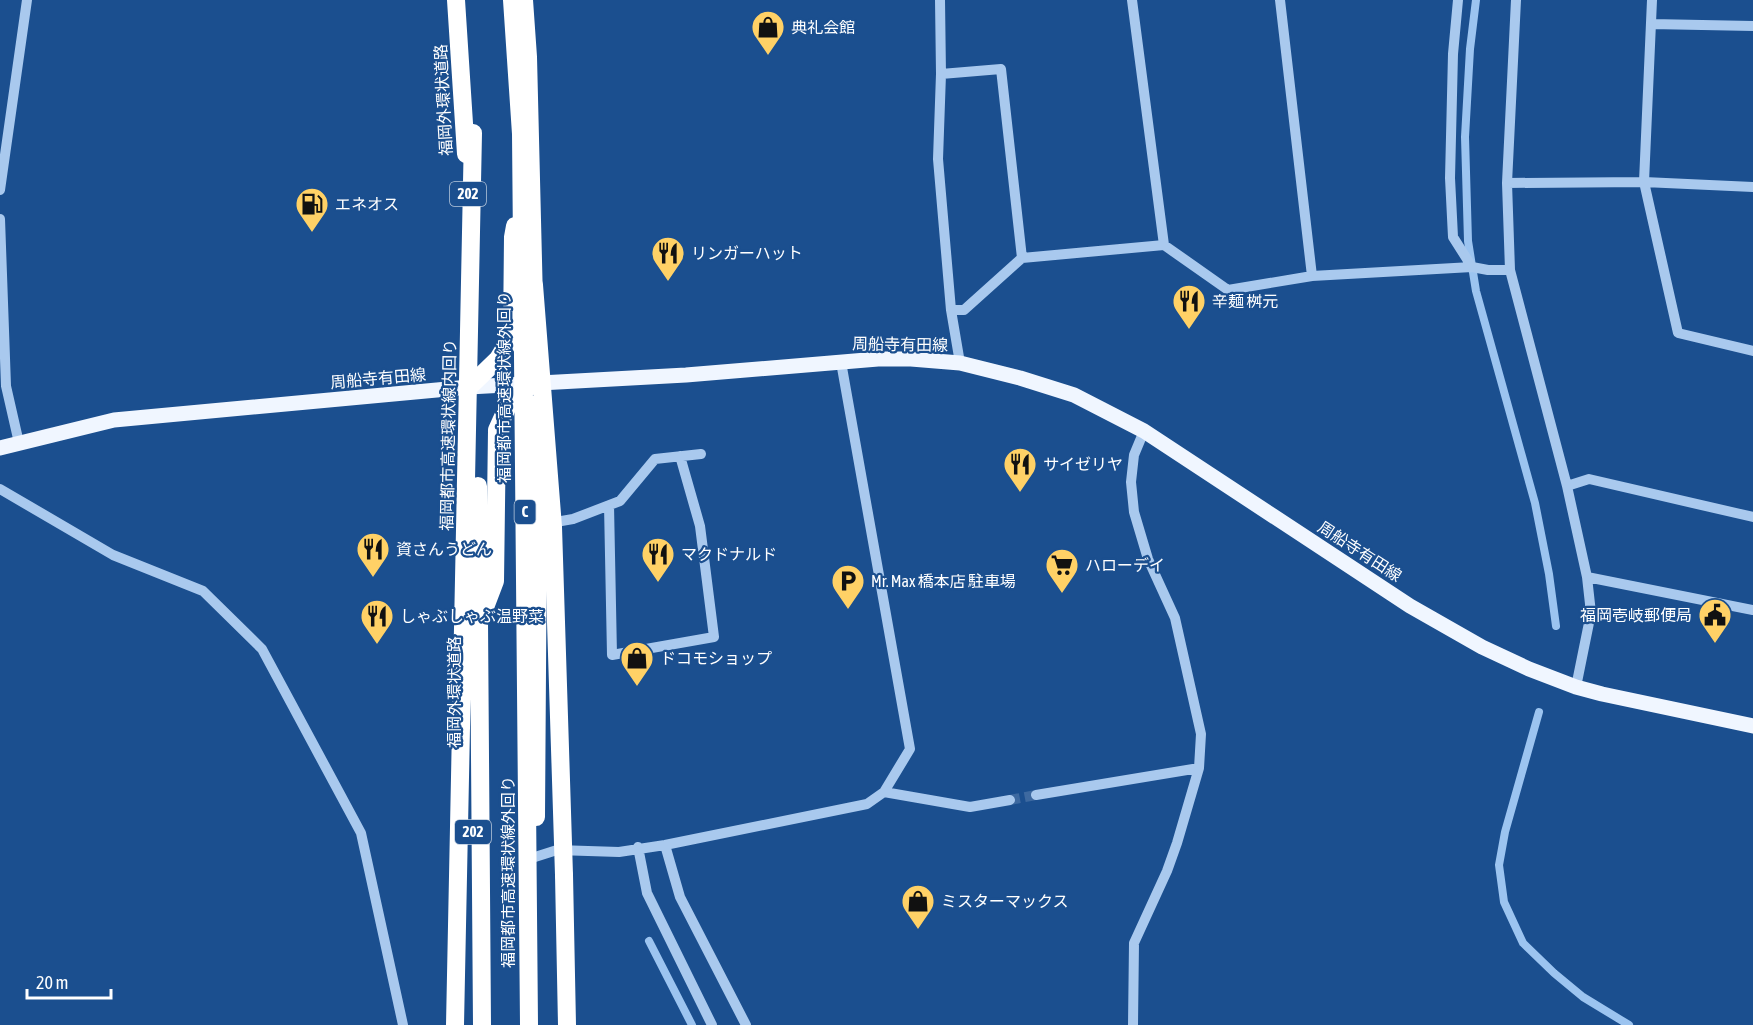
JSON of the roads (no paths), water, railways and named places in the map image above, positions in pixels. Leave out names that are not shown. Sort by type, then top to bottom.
[{"type":"highway","name":"福岡外環状道路","points":[[456,0],[473,288],[469,387],[474,639],[474,1025]]},
{"type":"highway","name":"福岡都市高速環状線内回り","points":[[466,0],[473,133],[477,301],[483,1025]]},
{"type":"highway","name":"福岡都市高速環状線外回り","points":[[512,0],[526,134],[529,1025]]},
{"type":"highway","points":[[524,0],[528,57],[526,134],[536,383],[538,525],[535,1025]]},
{"type":"highway","name":"福岡都市高速環状線内回り","points":[[455,1025],[473,133]]},
{"type":"highway","points":[[469,387],[498,359],[512,336],[513,237],[526,134]]},
{"type":"highway","points":[[526,134],[553,527],[567,1025]]},
{"type":"highway","points":[[474,639],[495,581],[496,430],[511,399],[536,383]]},
{"type":"main road","name":"周船寺有田線","points":[[0,448],[114,420],[469,387],[686,375],[841,362],[911,359],[960,363],[1074,395],[1144,431],[1410,606],[1482,647],[1529,669],[1576,687],[1753,726]]},
{"type":"street","points":[[0,190],[27,0]]},
{"type":"street","points":[[940,0],[941,74],[938,159],[951,310],[960,363]]},
{"type":"street","points":[[1132,0],[1164,245]]},
{"type":"street","points":[[1280,0],[1312,276]]},
{"type":"street","points":[[1458,0],[1453,54],[1450,178],[1453,237],[1472,267]]},
{"type":"street","points":[[1515,0],[1507,183],[1510,270],[1567,486],[1587,577],[1591,613],[1576,687]]},
{"type":"street","points":[[1653,0],[1644,182],[1678,333],[1753,351]]},
{"type":"street","points":[[1651,24],[1753,26]]},
{"type":"street","points":[[941,74],[1001,69],[1022,258]]},
{"type":"street","points":[[1507,183],[1644,182],[1753,187]]},
{"type":"street","points":[[0,219],[6,386],[19,442]]},
{"type":"street","points":[[951,310],[964,310],[1022,258],[1164,245],[1228,290],[1312,276],[1472,267],[1510,270]]},
{"type":"street","points":[[535,857],[557,850],[618,852],[665,845],[867,804],[884,792],[910,749],[841,362]]},
{"type":"street","points":[[1133,1025],[1134,944],[1167,871],[1199,768],[1201,734],[1175,618],[1148,559],[1134,512],[1131,482],[1134,455],[1144,431]]},
{"type":"street","points":[[538,525],[573,519],[620,501],[655,459],[701,454]]},
{"type":"street","points":[[609,505],[612,655],[714,637],[700,526],[680,456]]},
{"type":"street","points":[[1567,486],[1589,479],[1753,517]]},
{"type":"street","points":[[0,489],[113,555],[203,591],[262,649],[361,833],[403,1025]]},
{"type":"street","points":[[1587,577],[1753,610]]},
{"type":"street","points":[[1036,795],[1199,768]]},
{"type":"street","points":[[884,792],[970,807],[1010,800]]},
{"type":"street","points":[[665,845],[680,897],[746,1025]]},
{"type":"street","points":[[638,848],[647,893],[712,1025]]},
{"type":"waterway","points":[[1476,0],[1470,49],[1465,137],[1468,241],[1476,291],[1535,503],[1549,574],[1556,626]]},
{"type":"waterway","points":[[1539,712],[1505,832],[1499,865],[1504,902],[1523,943],[1583,997],[1629,1025]]},
{"type":"waterway","points":[[649,941],[692,1025]]},
{"type":"tunnel","points":[[1010,800],[1036,795]]},
{"type":"place","name":"典礼会館","points":[[768,56]]},
{"type":"place","name":"エネオス","points":[[312,233]]},
{"type":"place","name":"リンガーハット","points":[[668,282]]},
{"type":"place","name":"辛麺 桝元","points":[[1189,330]]},
{"type":"place","name":"サイゼリヤ","points":[[1020,493]]},
{"type":"place","name":"資さんうどん","points":[[373,578]]},
{"type":"place","name":"マクドナルド","points":[[658,583]]},
{"type":"place","name":"ハローデイ","points":[[1062,594]]},
{"type":"place","name":"Mr. Max 橋本店 駐車場","points":[[848,610]]},
{"type":"place","name":"福岡壱岐郵便局","points":[[1715,644]]},
{"type":"place","name":"しゃぶしゃぶ温野菜","points":[[377,645]]},
{"type":"place","name":"ドコモショップ","points":[[637,687]]},
{"type":"place","name":"ミスターマックス","points":[[918,930]]}]
